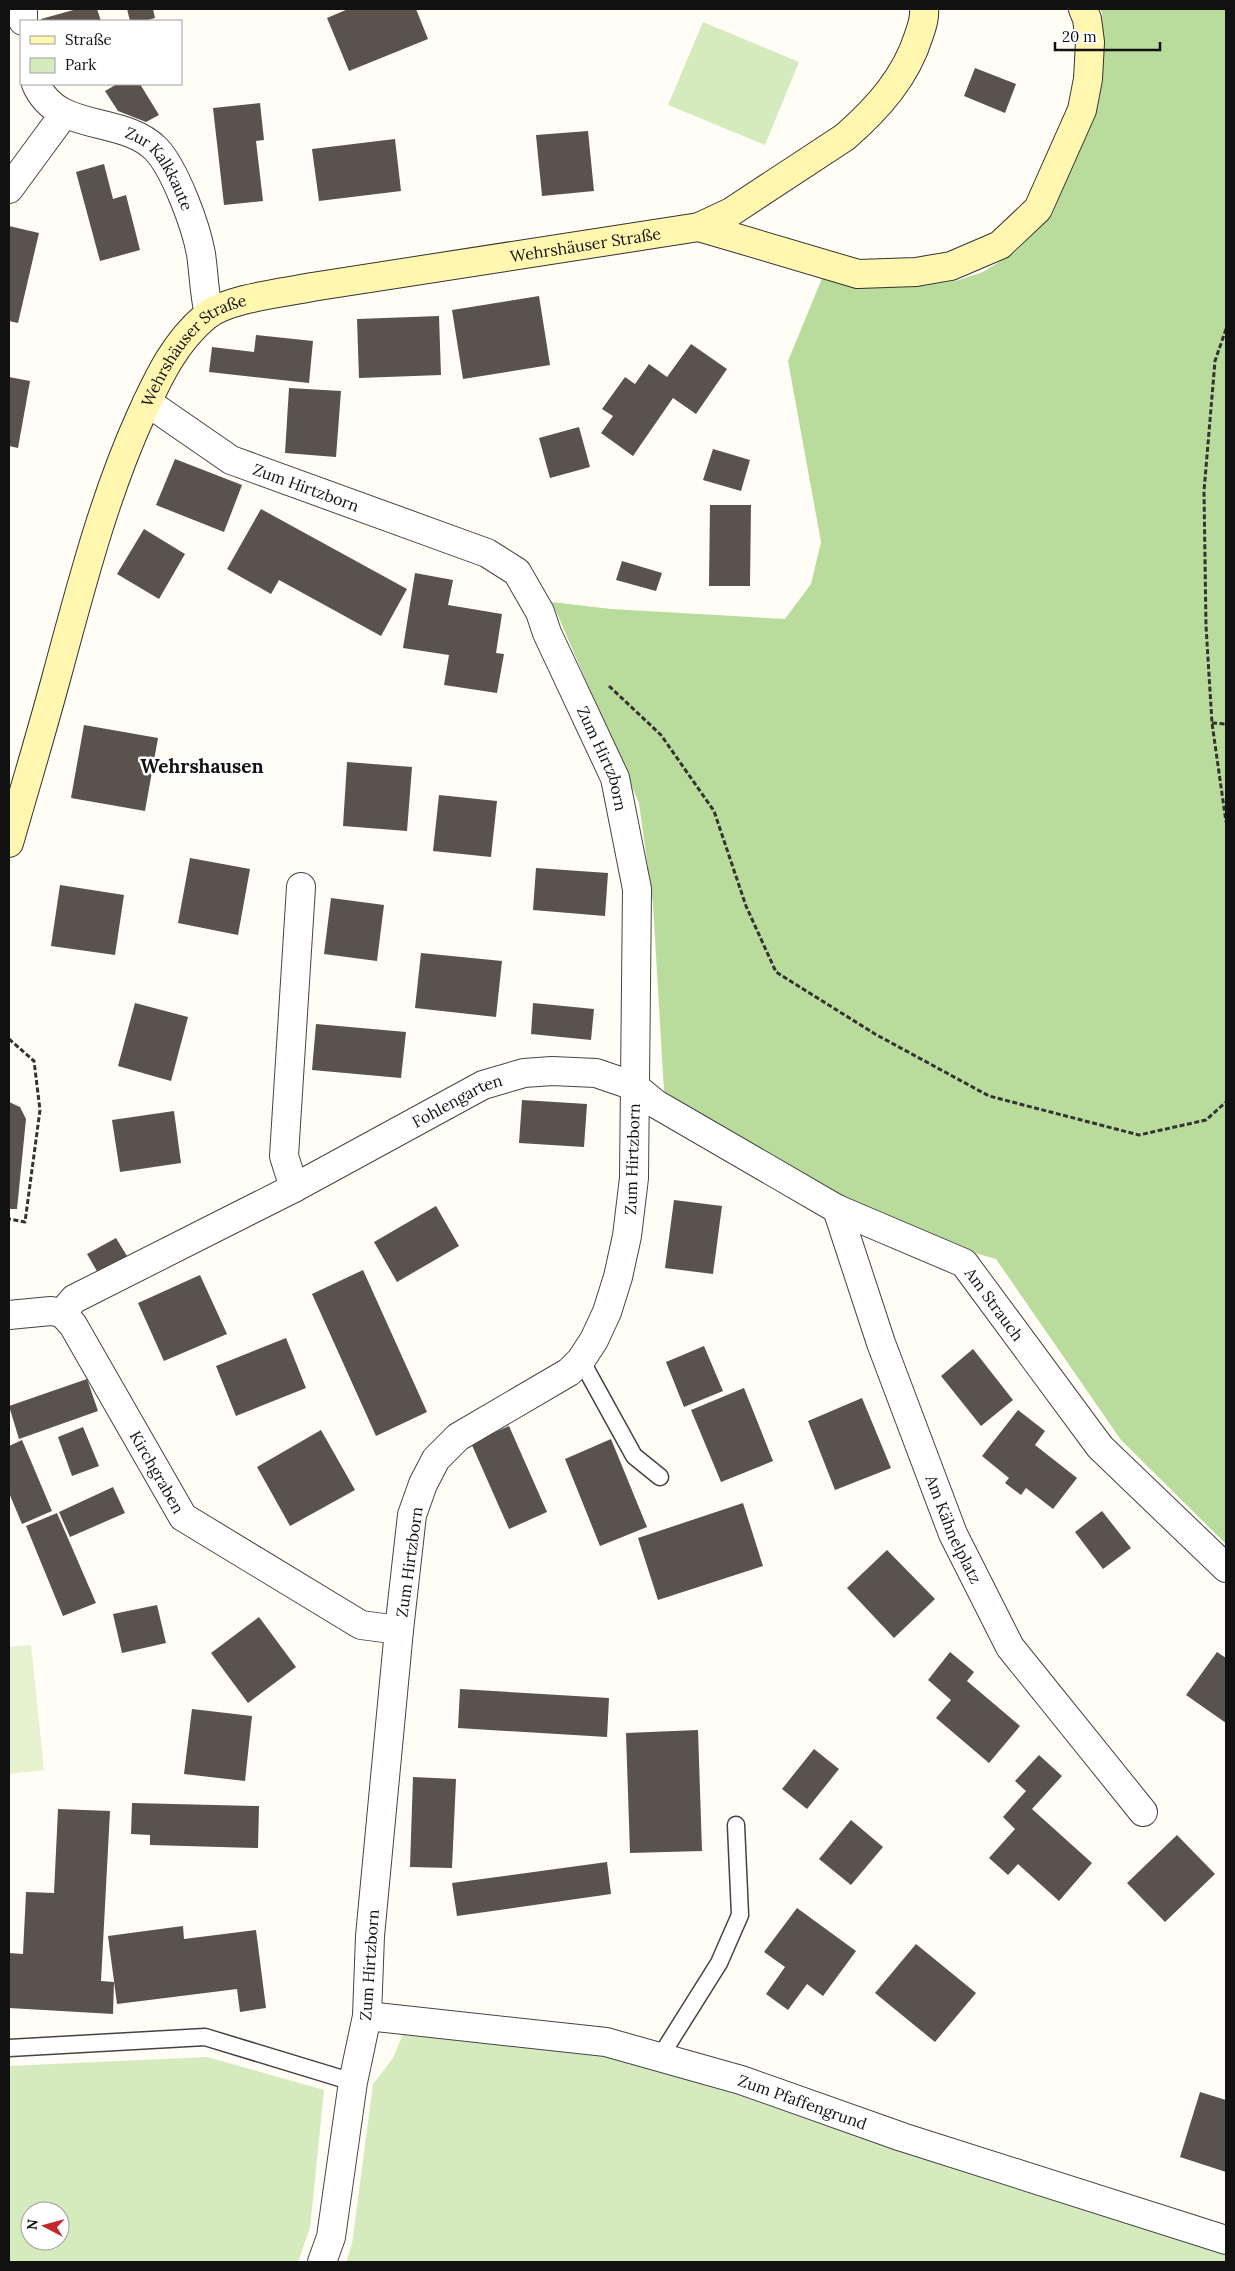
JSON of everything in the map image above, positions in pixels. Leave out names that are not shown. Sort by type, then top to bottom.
[{"type":"street","name":"Wehrshäuser Straße","points":[[9,843],[82,586],[128,445],[162,370],[187,333],[209,314],[224,307],[252,299],[312,287],[699,227],[731,212],[845,137],[858,126],[891,90],[905,70],[914,51],[925,16],[924,9]]},
{"type":"street","name":"Wehrshäuser Straße","points":[[699,227],[858,274],[916,272],[951,266],[1000,245],[1038,208],[1082,110],[1088,78],[1090,42],[1087,19],[1083,9]]},
{"type":"street","name":"Zur Kalkkaute","points":[[36,85],[41,96],[64,114],[140,138],[155,148],[166,161],[185,204],[200,252],[209,314]]},
{"type":"street","points":[[9,189],[64,114]]},
{"type":"street","name":"Zum Hirtzborn","points":[[147,402],[231,460],[487,553],[517,572],[540,612],[547,633],[615,778],[637,889],[634,1178],[628,1236],[618,1277],[606,1312],[594,1340],[581,1360],[569,1372],[458,1437],[436,1459],[423,1484],[412,1515],[399,1630],[370,1936],[367,2016],[353,2082],[330,2237],[322,2262]]},
{"type":"street","points":[[294,1188],[284,1156],[301,888]]},
{"type":"street","name":"Fohlengarten","points":[[62,1313],[74,1299],[294,1188],[483,1085],[524,1073],[552,1071],[596,1073],[634,1086]]},
{"type":"street","name":"Am Strauch","points":[[634,1086],[656,1104],[837,1209],[964,1263],[1100,1447],[1223,1561]]},
{"type":"street","name":"Am Kähnelplatz","points":[[837,1209],[881,1343],[953,1534],[1010,1647],[1143,1812]]},
{"type":"street","points":[[9,1315],[51,1311],[62,1313]]},
{"type":"street","name":"Kirchgraben","points":[[62,1313],[73,1324],[183,1517],[361,1625],[399,1630]]},
{"type":"street","name":"Zum Pfaffengrund","points":[[367,2016],[606,2042],[741,2080],[902,2137],[1226,2240]]},
{"type":"lane","points":[[581,1360],[634,1456],[660,1478]]},
{"type":"lane","points":[[660,2057],[719,1963],[740,1915],[736,1825]]},
{"type":"lane","points":[[9,2048],[205,2037],[353,2082]]},
{"type":"path","points":[[1226,329],[1215,361],[1204,491],[1206,626],[1212,723],[1226,822]]},
{"type":"path","points":[[633,707],[661,735],[714,810],[746,906],[776,972],[875,1034],[989,1096],[1139,1135],[1206,1120],[1226,1102]]},
{"type":"path","points":[[1212,723],[1226,724]]},
{"type":"path","points":[[9,1039],[34,1061],[40,1110],[25,1222],[9,1219]]},
{"type":"green space","points":[[1100,9],[1226,9],[1226,1544],[1121,1440],[996,1259],[854,1219],[664,1091],[653,904],[639,803],[552,602],[611,609],[785,619],[811,584],[821,542],[788,361],[823,276],[863,285],[923,286],[959,280],[983,272],[1014,253],[1052,215],[1095,112],[1103,80],[1102,13]]},
{"type":"green space","points":[[703,22],[799,62],[765,145],[668,105]]},
{"type":"green space","points":[[31,1645],[44,1770],[9,1774],[9,1647]]},
{"type":"green space","points":[[403,2034],[455,2035],[602,2055],[734,2094],[909,2153],[1226,2253],[1226,2262],[346,2262],[352,2244],[373,2084],[393,2058]]},
{"type":"green space","points":[[207,2057],[324,2090],[310,2228],[298,2262],[9,2262],[9,2066]]},
{"type":"building","points":[[77,9],[97,9],[101,20],[41,20]]},
{"type":"building","points":[[127,9],[153,9],[155,18],[130,20]]},
{"type":"building","points":[[348,9],[416,9],[428,39],[349,71],[327,18]]},
{"type":"building","points":[[975,68],[1016,84],[1005,113],[964,96]]},
{"type":"building","points":[[115,85],[141,85],[159,115],[146,122],[118,111],[105,91]]},
{"type":"building","points":[[260,103],[264,140],[256,141],[263,201],[224,205],[213,108]]},
{"type":"building","points":[[588,131],[594,191],[542,196],[536,135]]},
{"type":"building","points":[[395,139],[401,191],[319,201],[312,149]]},
{"type":"building","points":[[104,164],[113,199],[126,195],[140,250],[100,261],[76,172]]},
{"type":"building","points":[[9,226],[39,233],[18,323],[9,321]]},
{"type":"building","points":[[539,296],[550,365],[463,379],[452,310]]},
{"type":"building","points":[[439,316],[441,375],[359,378],[357,319]]},
{"type":"building","points":[[256,335],[313,341],[309,383],[209,372],[212,347],[254,352]]},
{"type":"building","points":[[691,344],[727,369],[696,414],[673,398],[633,456],[601,433],[613,416],[602,409],[625,377],[635,384],[649,364],[667,377]]},
{"type":"building","points":[[9,377],[30,381],[18,448],[9,446]]},
{"type":"building","points":[[289,388],[341,391],[336,457],[285,453]]},
{"type":"building","points":[[579,427],[590,467],[550,478],[539,438]]},
{"type":"building","points":[[713,449],[750,460],[741,491],[703,480]]},
{"type":"building","points":[[175,459],[242,485],[224,532],[156,505]]},
{"type":"building","points":[[710,505],[751,505],[750,586],[709,586]]},
{"type":"building","points":[[261,509],[407,589],[381,636],[279,580],[271,594],[227,569]]},
{"type":"building","points":[[144,529],[185,554],[159,599],[117,574]]},
{"type":"building","points":[[622,561],[662,573],[656,591],[616,580]]},
{"type":"building","points":[[415,573],[453,580],[448,605],[502,614],[496,653],[504,654],[497,693],[444,685],[449,655],[403,648]]},
{"type":"building","points":[[84,725],[158,738],[145,811],[71,798]]},
{"type":"building","points":[[347,762],[412,767],[407,831],[343,826]]},
{"type":"building","points":[[439,795],[497,801],[491,857],[433,851]]},
{"type":"building","points":[[190,858],[250,869],[238,935],[178,923]]},
{"type":"building","points":[[536,868],[608,873],[605,916],[533,910]]},
{"type":"building","points":[[60,885],[124,895],[115,955],[51,946]]},
{"type":"building","points":[[331,898],[384,905],[377,961],[324,954]]},
{"type":"building","points":[[421,953],[502,961],[496,1017],[415,1008]]},
{"type":"building","points":[[135,1003],[188,1017],[171,1081],[118,1066]]},
{"type":"building","points":[[533,1003],[594,1009],[591,1040],[531,1034]]},
{"type":"building","points":[[316,1024],[406,1032],[401,1078],[312,1070]]},
{"type":"building","points":[[522,1100],[587,1104],[584,1147],[519,1143]]},
{"type":"building","points":[[9,1102],[20,1107],[26,1119],[17,1209],[9,1209]]},
{"type":"building","points":[[174,1111],[181,1163],[120,1172],[112,1120]]},
{"type":"building","points":[[674,1200],[722,1206],[713,1274],[665,1268]]},
{"type":"building","points":[[436,1206],[459,1246],[397,1282],[374,1242]]},
{"type":"building","points":[[116,1238],[127,1256],[98,1273],[87,1254]]},
{"type":"building","points":[[363,1270],[427,1412],[376,1436],[312,1294]]},
{"type":"building","points":[[200,1275],[227,1334],[164,1361],[138,1303]]},
{"type":"building","points":[[286,1338],[306,1388],[236,1416],[216,1366]]},
{"type":"building","points":[[704,1346],[723,1391],[684,1407],[666,1362]]},
{"type":"building","points":[[973,1349],[1013,1400],[981,1426],[941,1376]]},
{"type":"building","points":[[87,1379],[98,1411],[19,1439],[9,1406]]},
{"type":"building","points":[[744,1388],[773,1461],[721,1482],[691,1410]]},
{"type":"building","points":[[862,1398],[891,1468],[835,1490],[808,1421]]},
{"type":"building","points":[[1018,1410],[1045,1431],[1035,1445],[1077,1478],[1053,1509],[1026,1488],[1021,1495],[1005,1483],[1009,1478],[982,1456]]},
{"type":"building","points":[[509,1426],[547,1512],[509,1529],[471,1443]]},
{"type":"building","points":[[83,1427],[99,1466],[72,1476],[58,1437]]},
{"type":"building","points":[[321,1430],[355,1490],[290,1526],[257,1467]]},
{"type":"building","points":[[611,1439],[647,1527],[600,1546],[565,1459]]},
{"type":"building","points":[[22,1440],[52,1511],[22,1524],[9,1493],[9,1446]]},
{"type":"building","points":[[113,1487],[125,1513],[70,1537],[59,1512]]},
{"type":"building","points":[[743,1503],[763,1566],[658,1600],[638,1538]]},
{"type":"building","points":[[1102,1511],[1131,1548],[1103,1569],[1075,1532]]},
{"type":"building","points":[[57,1513],[96,1603],[63,1616],[26,1526]]},
{"type":"building","points":[[887,1550],[935,1599],[894,1638],[847,1588]]},
{"type":"building","points":[[157,1605],[166,1643],[122,1653],[113,1614]]},
{"type":"building","points":[[259,1617],[296,1667],[248,1703],[211,1653]]},
{"type":"building","points":[[950,1652],[974,1672],[967,1681],[1020,1726],[989,1763],[936,1718],[951,1700],[928,1680]]},
{"type":"building","points":[[1217,1652],[1226,1658],[1226,1723],[1186,1695]]},
{"type":"building","points":[[460,1689],[609,1698],[607,1737],[458,1728]]},
{"type":"building","points":[[192,1709],[252,1716],[245,1781],[184,1774]]},
{"type":"building","points":[[698,1730],[702,1851],[630,1853],[626,1733]]},
{"type":"building","points":[[814,1749],[839,1769],[807,1809],[782,1789]]},
{"type":"building","points":[[1039,1755],[1062,1776],[1032,1809],[1092,1863],[1059,1901],[1018,1864],[1008,1875],[989,1858],[1015,1829],[1003,1817],[1026,1791],[1015,1781]]},
{"type":"building","points":[[413,1777],[456,1779],[452,1868],[410,1867]]},
{"type":"building","points":[[132,1803],[259,1806],[258,1848],[150,1845],[150,1835],[131,1834]]},
{"type":"building","points":[[58,1809],[110,1811],[101,1981],[114,1982],[113,2014],[9,2008],[9,1953],[23,1954],[26,1892],[54,1893]]},
{"type":"building","points":[[851,1820],[883,1847],[851,1885],[819,1859]]},
{"type":"building","points":[[1177,1835],[1215,1874],[1165,1922],[1127,1883]]},
{"type":"building","points":[[607,1862],[611,1894],[457,1916],[452,1883]]},
{"type":"building","points":[[797,1908],[856,1951],[823,1996],[807,1984],[788,2010],[766,1994],[785,1967],[764,1952]]},
{"type":"building","points":[[183,1926],[184,1939],[256,1930],[266,2008],[240,2012],[237,1989],[117,2004],[108,1936]]},
{"type":"building","points":[[916,1944],[976,1993],[935,2042],[875,1993]]},
{"type":"building","points":[[1200,2092],[1226,2100],[1226,2172],[1180,2157]]},
{"type":"district","name":"Wehrshausen","points":[[202,766]]}]
